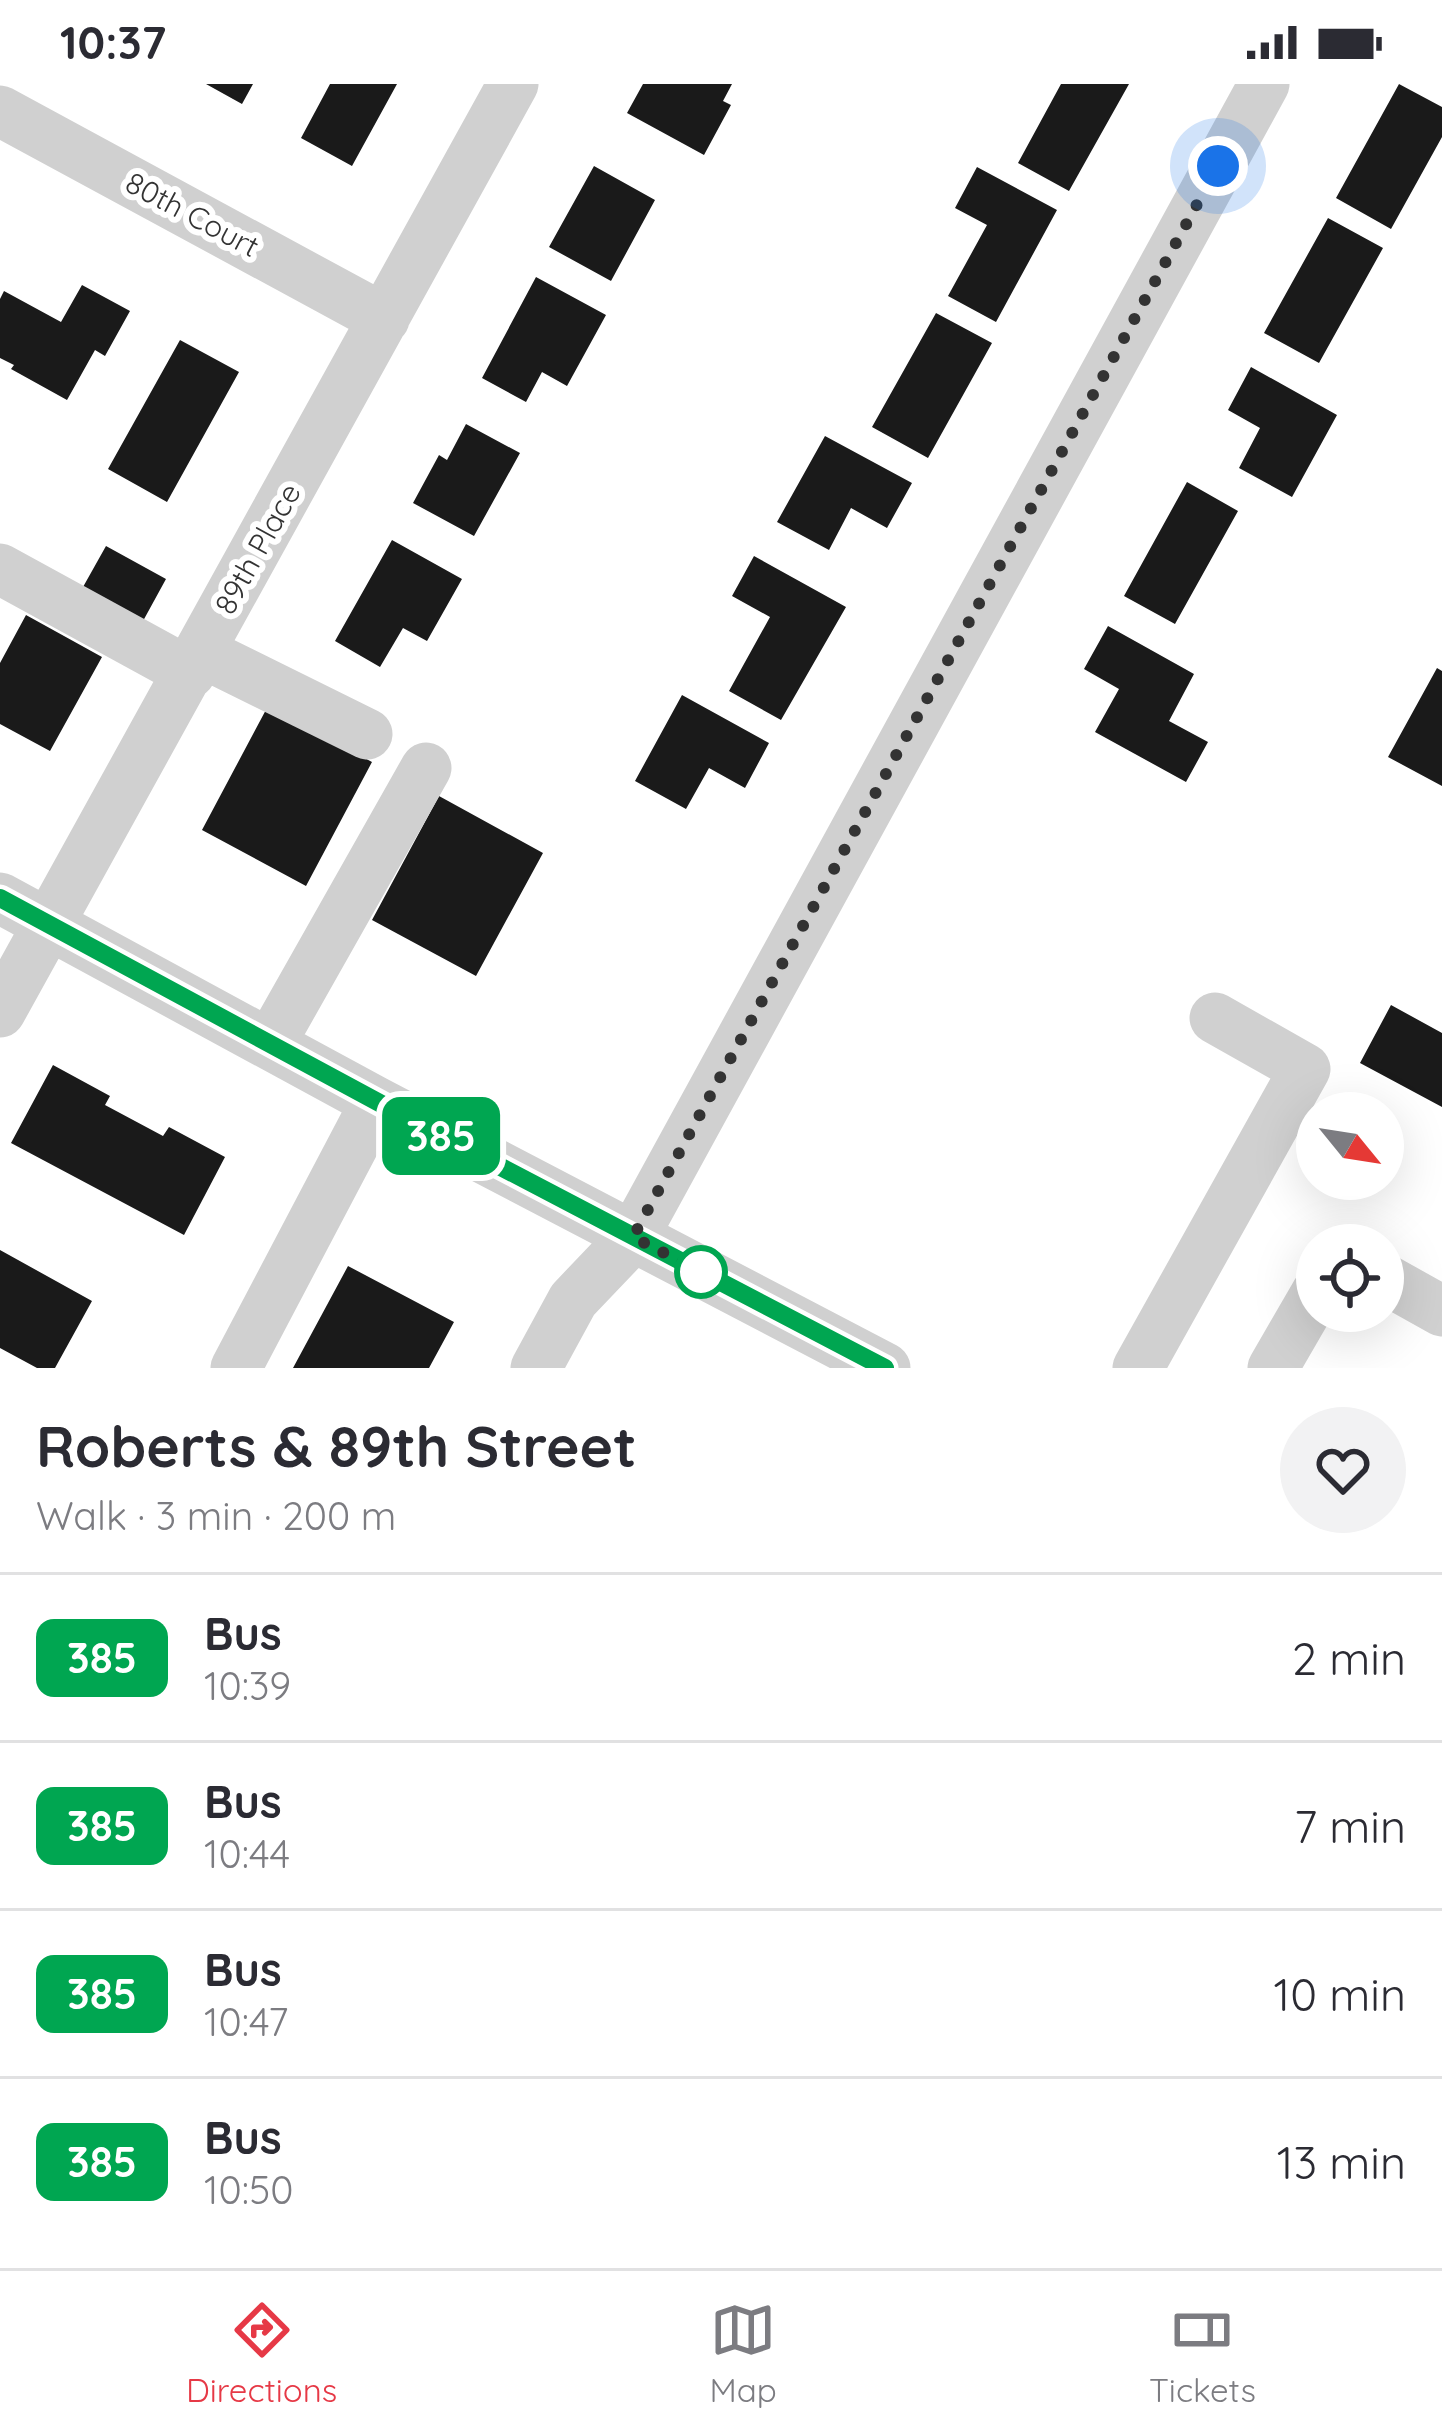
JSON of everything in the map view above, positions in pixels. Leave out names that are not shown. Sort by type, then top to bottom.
[{"type":"street","name":"89th Place","points":[[0,1012],[513,84]]},
{"type":"street","points":[[537,1368],[573,1300],[633,1237],[1264,84]]},
{"type":"street","name":"80th Court","points":[[0,111],[384,319]]},
{"type":"street","points":[[0,569],[196,662],[368,734]]},
{"type":"street","points":[[270,1044],[425,768]]},
{"type":"street","points":[[0,898],[870,1365]]},
{"type":"street","points":[[1138,1368],[1305,1069],[1215,1018]]},
{"type":"street","points":[[236,1368],[376,1102]]},
{"type":"street","points":[[1404,1290],[1442,1311]]},
{"type":"street","points":[[1273,1368],[1296,1328]]},
{"type":"building","points":[[206,84],[253,84],[242,104]]},
{"type":"building","points":[[330,84],[397,84],[352,166],[301,138]]},
{"type":"building","points":[[643,84],[732,84],[723,101],[731,105],[704,155],[627,113]]},
{"type":"building","points":[[1061,84],[1129,84],[1069,191],[1018,163]]},
{"type":"building","points":[[1399,84],[1442,107],[1442,137],[1391,229],[1336,198]]},
{"type":"building","points":[[594,166],[655,200],[611,281],[549,247]]},
{"type":"building","points":[[977,167],[1057,210],[996,322],[948,296],[987,225],[955,208]]},
{"type":"building","points":[[1328,218],[1383,248],[1319,363],[1264,333]]},
{"type":"building","points":[[536,277],[606,315],[567,386],[542,372],[526,402],[482,378]]},
{"type":"building","points":[[82,285],[130,311],[105,356],[95,350],[67,400],[0,358],[0,299],[4,291],[61,322]]},
{"type":"building","points":[[936,313],[992,343],[928,458],[872,427]]},
{"type":"building","points":[[180,340],[239,372],[167,502],[108,469]]},
{"type":"building","points":[[1251,367],[1337,415],[1292,497],[1239,468],[1260,428],[1228,410]]},
{"type":"building","points":[[466,424],[520,453],[474,536],[413,503],[439,455],[447,460]]},
{"type":"building","points":[[825,436],[912,483],[887,528],[851,508],[829,550],[777,522]]},
{"type":"building","points":[[1187,482],[1238,511],[1175,624],[1124,596]]},
{"type":"building","points":[[392,540],[462,579],[427,641],[403,628],[380,667],[335,641]]},
{"type":"building","points":[[106,546],[166,579],[143,621],[83,587]]},
{"type":"building","points":[[754,556],[846,607],[781,720],[729,691],[770,617],[732,596]]},
{"type":"building","points":[[26,615],[102,657],[50,751],[0,724],[0,663]]},
{"type":"building","points":[[1108,626],[1194,674],[1169,721],[1208,742],[1186,782],[1095,732],[1119,689],[1084,669]]},
{"type":"building","points":[[1437,668],[1442,671],[1442,786],[1388,757]]},
{"type":"building","points":[[682,695],[769,743],[745,788],[709,768],[686,809],[635,781]]},
{"type":"building","points":[[268,706],[372,762],[306,886],[202,830]]},
{"type":"building","points":[[439,796],[543,853],[476,976],[372,920]]},
{"type":"building","points":[[1391,1005],[1442,1033],[1442,1107],[1360,1063]]},
{"type":"building","points":[[53,1065],[110,1096],[105,1105],[163,1136],[169,1127],[225,1157],[184,1235],[11,1143]]},
{"type":"building","points":[[0,1250],[92,1301],[55,1368],[37,1368],[0,1348]]},
{"type":"building","points":[[348,1266],[454,1322],[429,1368],[293,1368]]},
{"type":"bus line","name":"385","points":[[0,898],[885,1368]]},
{"type":"route","points":[[701,1272],[711,1277],[633,1237],[1218,166]]}]
